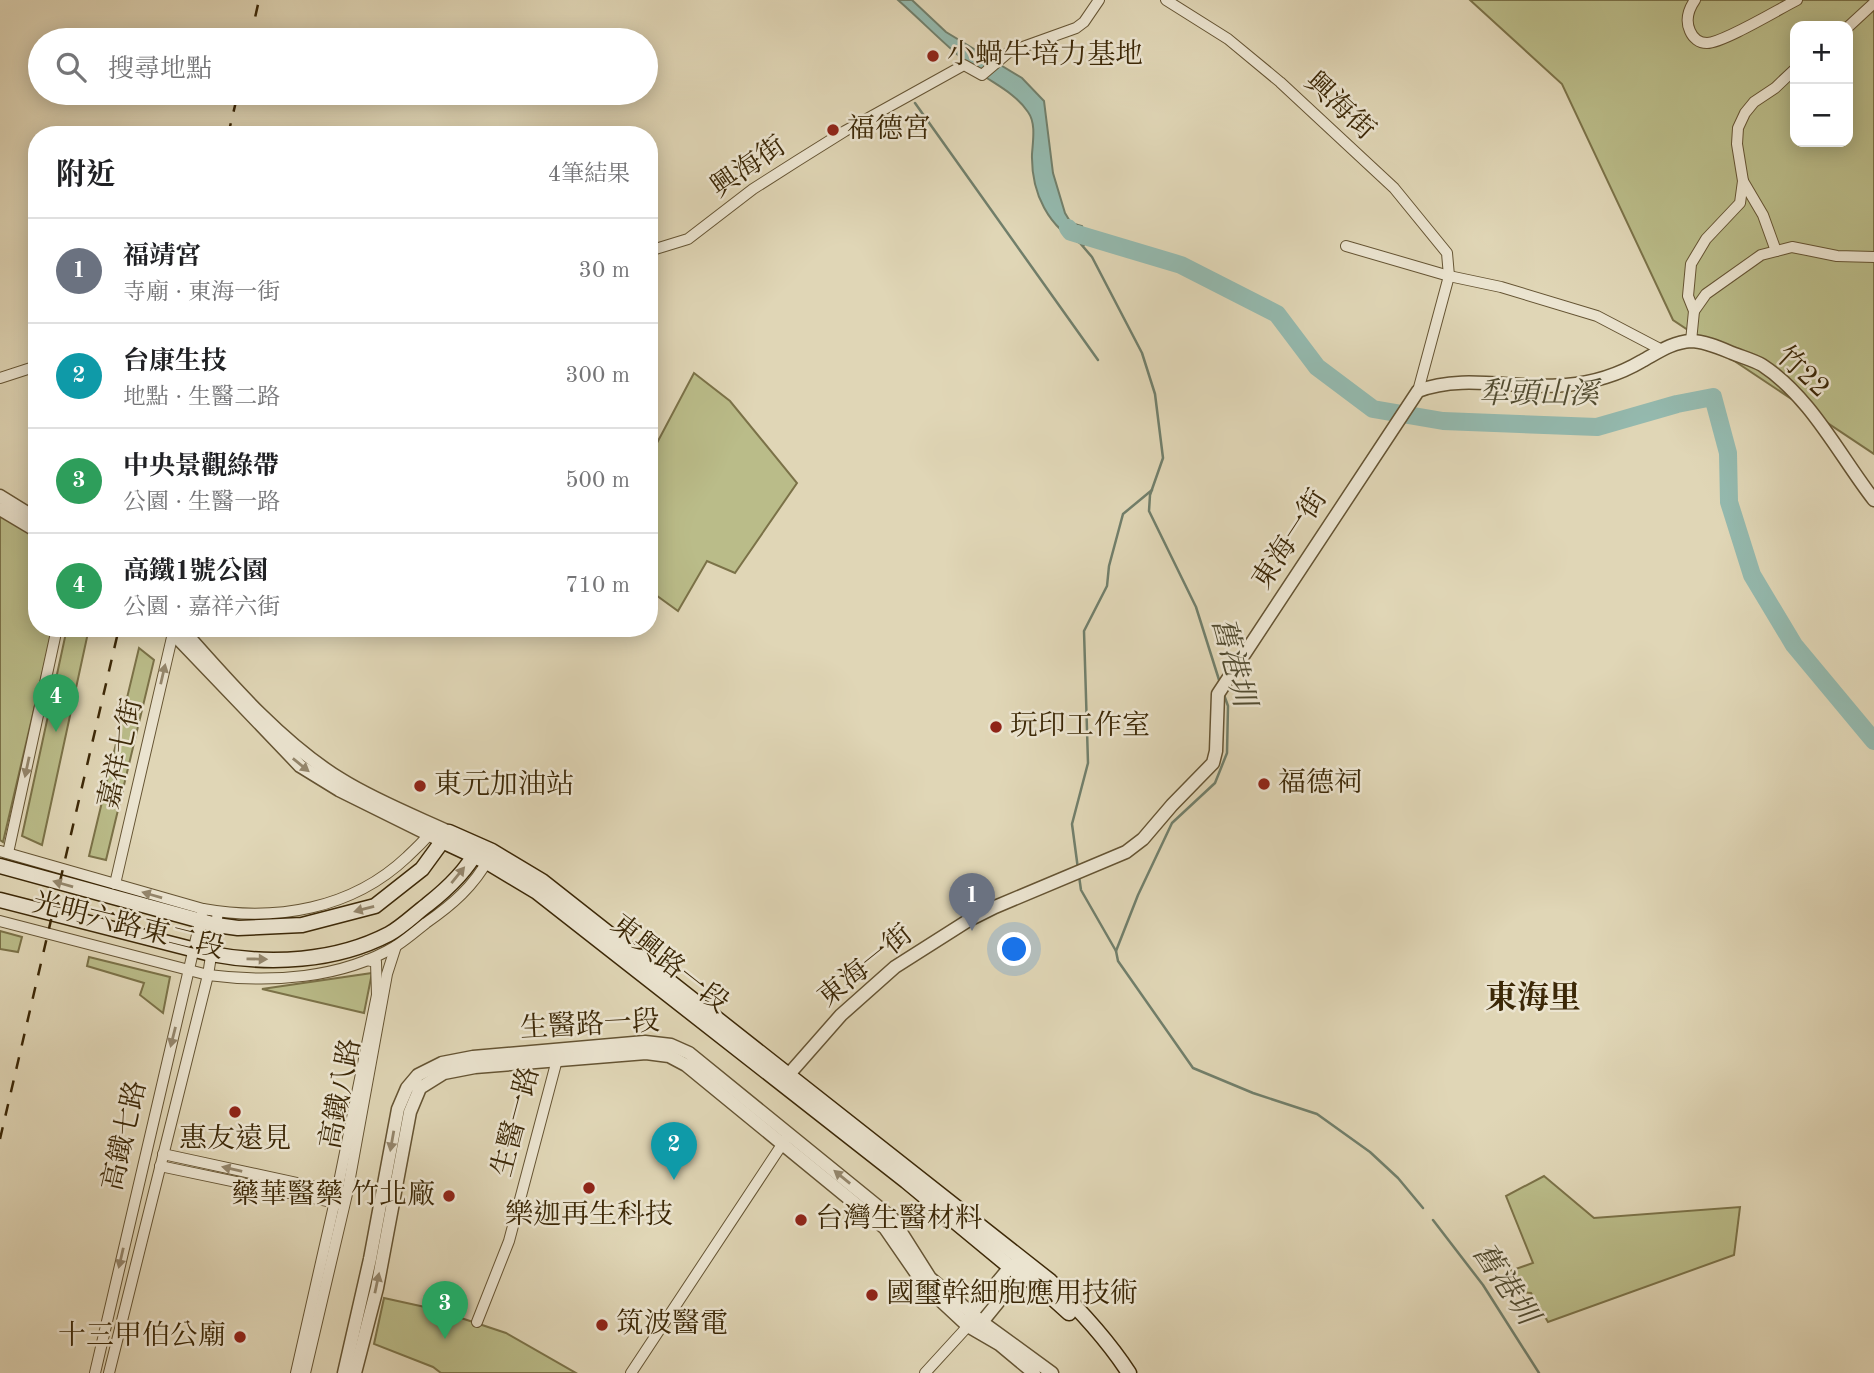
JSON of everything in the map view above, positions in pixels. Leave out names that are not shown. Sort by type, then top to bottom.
[{"type":"main road","name":"東興路一段","points":[[439,833],[483,853],[784,1079],[1018,1267],[1069,1312],[1109,1357],[1119,1373]]},
{"type":"main road","name":"光明六路東二段","points":[[0,866],[217,919],[238,928],[302,925],[375,906],[422,869],[439,833]]},
{"type":"main road","name":"光明六路東二段","points":[[0,900],[235,959],[308,960],[349,950],[390,934],[445,891],[483,853]]},
{"type":"main road","name":"東興路一段","points":[[1018,1267],[1050,1281],[1119,1357],[1129,1373]]},
{"type":"street","name":"興海街","points":[[658,248],[688,239],[753,189],[806,155],[964,65],[982,75],[1009,52],[1076,28],[1084,22],[1099,0]]},
{"type":"street","name":"興海街","points":[[1166,0],[1228,39],[1280,82],[1394,188],[1447,253],[1449,276]]},
{"type":"street","points":[[1695,0],[1688,14],[1688,26],[1699,41],[1708,43],[1722,39],[1797,0]]},
{"type":"street","points":[[1853,22],[1874,3]]},
{"type":"street","points":[[1691,341],[1694,311],[1688,296],[1691,264],[1706,239],[1740,203],[1743,181],[1737,144],[1738,128],[1754,102],[1775,89],[1790,74]]},
{"type":"street","points":[[1743,181],[1763,215],[1776,251]]},
{"type":"street","points":[[1346,246],[1597,316],[1660,349]]},
{"type":"street","points":[[1694,311],[1706,294],[1761,255],[1792,247],[1837,257],[1874,257]]},
{"type":"street","points":[[1418,391],[1449,276]]},
{"type":"street","name":"竹22","points":[[1418,391],[1448,382],[1520,387],[1568,385],[1610,376],[1642,362],[1660,349],[1691,341],[1719,348],[1760,364],[1785,383],[1810,410],[1874,500]]},
{"type":"street","points":[[0,378],[28,369]]},
{"type":"street","name":"東海一街","points":[[784,1079],[841,1015],[895,967],[970,920],[1126,852],[1143,839],[1213,763],[1216,751],[1218,694],[1418,391]]},
{"type":"street","points":[[0,496],[28,513]]},
{"type":"street","points":[[0,509],[28,526]]},
{"type":"street","points":[[4,852],[55,637]]},
{"type":"street","name":"嘉祥七街","points":[[114,884],[172,637]]},
{"type":"street","name":"東興路一段","points":[[180,637],[300,766],[339,790],[439,833]]},
{"type":"street","name":"光明六路東二段","points":[[217,919],[298,912],[337,901],[370,886],[439,833]]},
{"type":"street","name":"光明六路東二段","points":[[4,852],[114,884],[201,916]]},
{"type":"street","name":"光明六路東二段","points":[[0,920],[208,975],[234,978],[307,976],[340,970],[396,946],[456,901],[483,853]]},
{"type":"street","name":"高鐵七路","points":[[94,1373],[201,916]]},
{"type":"street","name":"高鐵七路","points":[[109,1373],[208,975],[217,919]]},
{"type":"street","name":"高鐵八路","points":[[305,1373],[387,974],[396,946]]},
{"type":"street","name":"高鐵八路","points":[[296,1373],[341,1198],[377,995],[376,962],[367,960]]},
{"type":"street","name":"生醫路一段","points":[[355,1373],[377,1288],[398,1109],[407,1088],[418,1075],[452,1061],[558,1056],[645,1042],[671,1045],[689,1053],[885,1228],[925,1286],[968,1326],[999,1344],[1034,1373]]},
{"type":"street","name":"生醫一路","points":[[477,1322],[509,1241],[558,1056]]},
{"type":"street","points":[[631,1373],[785,1139]]},
{"type":"street","name":"生醫路一段","points":[[785,1139],[892,1218],[930,1278],[1052,1373]]},
{"type":"street","points":[[163,1154],[341,1198]]},
{"type":"street","points":[[160,1166],[341,1198]]},
{"type":"street","name":"生醫路一段","points":[[344,1373],[385,1214]]},
{"type":"street","points":[[925,1373],[977,1317],[1018,1267]]},
{"type":"green space","points":[[1470,0],[1874,0],[1874,454],[1673,320],[1562,84]]},
{"type":"green space","points":[[694,373],[730,401],[797,483],[735,573],[707,561],[678,611],[658,597],[658,441]]},
{"type":"green space","points":[[0,515],[28,531],[28,637],[51,637],[3,842],[0,840]]},
{"type":"green space","points":[[65,637],[87,637],[42,845],[22,836]]},
{"type":"green space","points":[[139,648],[154,660],[106,860],[89,856]]},
{"type":"green space","points":[[0,931],[22,937],[18,952],[0,949]]},
{"type":"green space","points":[[89,957],[170,977],[163,1013],[140,995],[144,983],[87,966]]},
{"type":"green space","points":[[372,973],[364,1013],[262,989]]},
{"type":"green space","points":[[1544,1176],[1594,1218],[1740,1207],[1734,1255],[1548,1322],[1531,1293],[1518,1292],[1507,1272],[1533,1263],[1506,1196]]},
{"type":"green space","points":[[384,1298],[434,1309],[506,1333],[576,1373],[441,1373],[433,1367],[374,1344]]},
{"type":"water","points":[[898,0],[912,0],[946,32],[1022,78],[1044,101],[1053,173],[1065,213],[1071,223],[1082,226],[1087,240],[1084,245],[1061,229],[1044,208],[1032,168],[1031,116],[1023,105],[957,55]]},
{"type":"waterway","points":[[915,103],[1098,360]]},
{"type":"waterway","name":"犁頭山溪","points":[[1068,228],[1071,232],[1181,265],[1277,314],[1317,367],[1373,409],[1443,421],[1597,427],[1677,404],[1713,397],[1728,453],[1729,502],[1752,575],[1794,645],[1874,741]]},
{"type":"waterway","name":"舊港圳","points":[[1080,243],[1092,257],[1142,353],[1155,394],[1163,458],[1150,495],[1149,511],[1196,607],[1220,683]]},
{"type":"waterway","name":"舊港圳","points":[[1078,869],[1072,824],[1088,763],[1084,631],[1107,586],[1109,566],[1123,514],[1152,490]]},
{"type":"waterway","name":"舊港圳","points":[[1223,692],[1228,706],[1227,753],[1215,783],[1172,823],[1138,895],[1116,951],[1118,961],[1193,1068],[1253,1093],[1317,1114],[1370,1152],[1398,1178],[1423,1208]]},
{"type":"waterway","name":"舊港圳","points":[[1079,876],[1081,890],[1116,951]]},
{"type":"waterway","name":"舊港圳","points":[[1433,1220],[1483,1285],[1539,1373]]},
{"type":"railway","points":[[253,28],[259,0]]},
{"type":"railway","points":[[230,126],[235,105]]},
{"type":"railway","points":[[0,1139],[117,637]]},
{"type":"place","name":"小蝸牛培力基地","points":[[933,56]]},
{"type":"place","name":"福德宮","points":[[833,130]]},
{"type":"place","name":"玩印工作室","points":[[996,727]]},
{"type":"place","name":"高鐵1號公園","points":[[56,732]]},
{"type":"place","name":"福德祠","points":[[1264,784]]},
{"type":"place","name":"東元加油站","points":[[420,786]]},
{"type":"place","name":"福靖宮","points":[[972,931]]},
{"type":"place","name":"惠友遠見","points":[[235,1112]]},
{"type":"place","name":"台康生技","points":[[674,1180]]},
{"type":"place","name":"樂迦再生科技","points":[[589,1188]]},
{"type":"place","name":"藥華醫藥 竹北廠","points":[[449,1196]]},
{"type":"place","name":"台灣生醫材料","points":[[801,1220]]},
{"type":"place","name":"國璽幹細胞應用技術","points":[[872,1295]]},
{"type":"place","name":"筑波醫電","points":[[602,1325]]},
{"type":"place","name":"十三甲伯公廟","points":[[240,1337]]},
{"type":"place","name":"中央景觀綠帶","points":[[445,1339]]},
{"type":"district","name":"東海里","points":[[1533,1000]]}]
